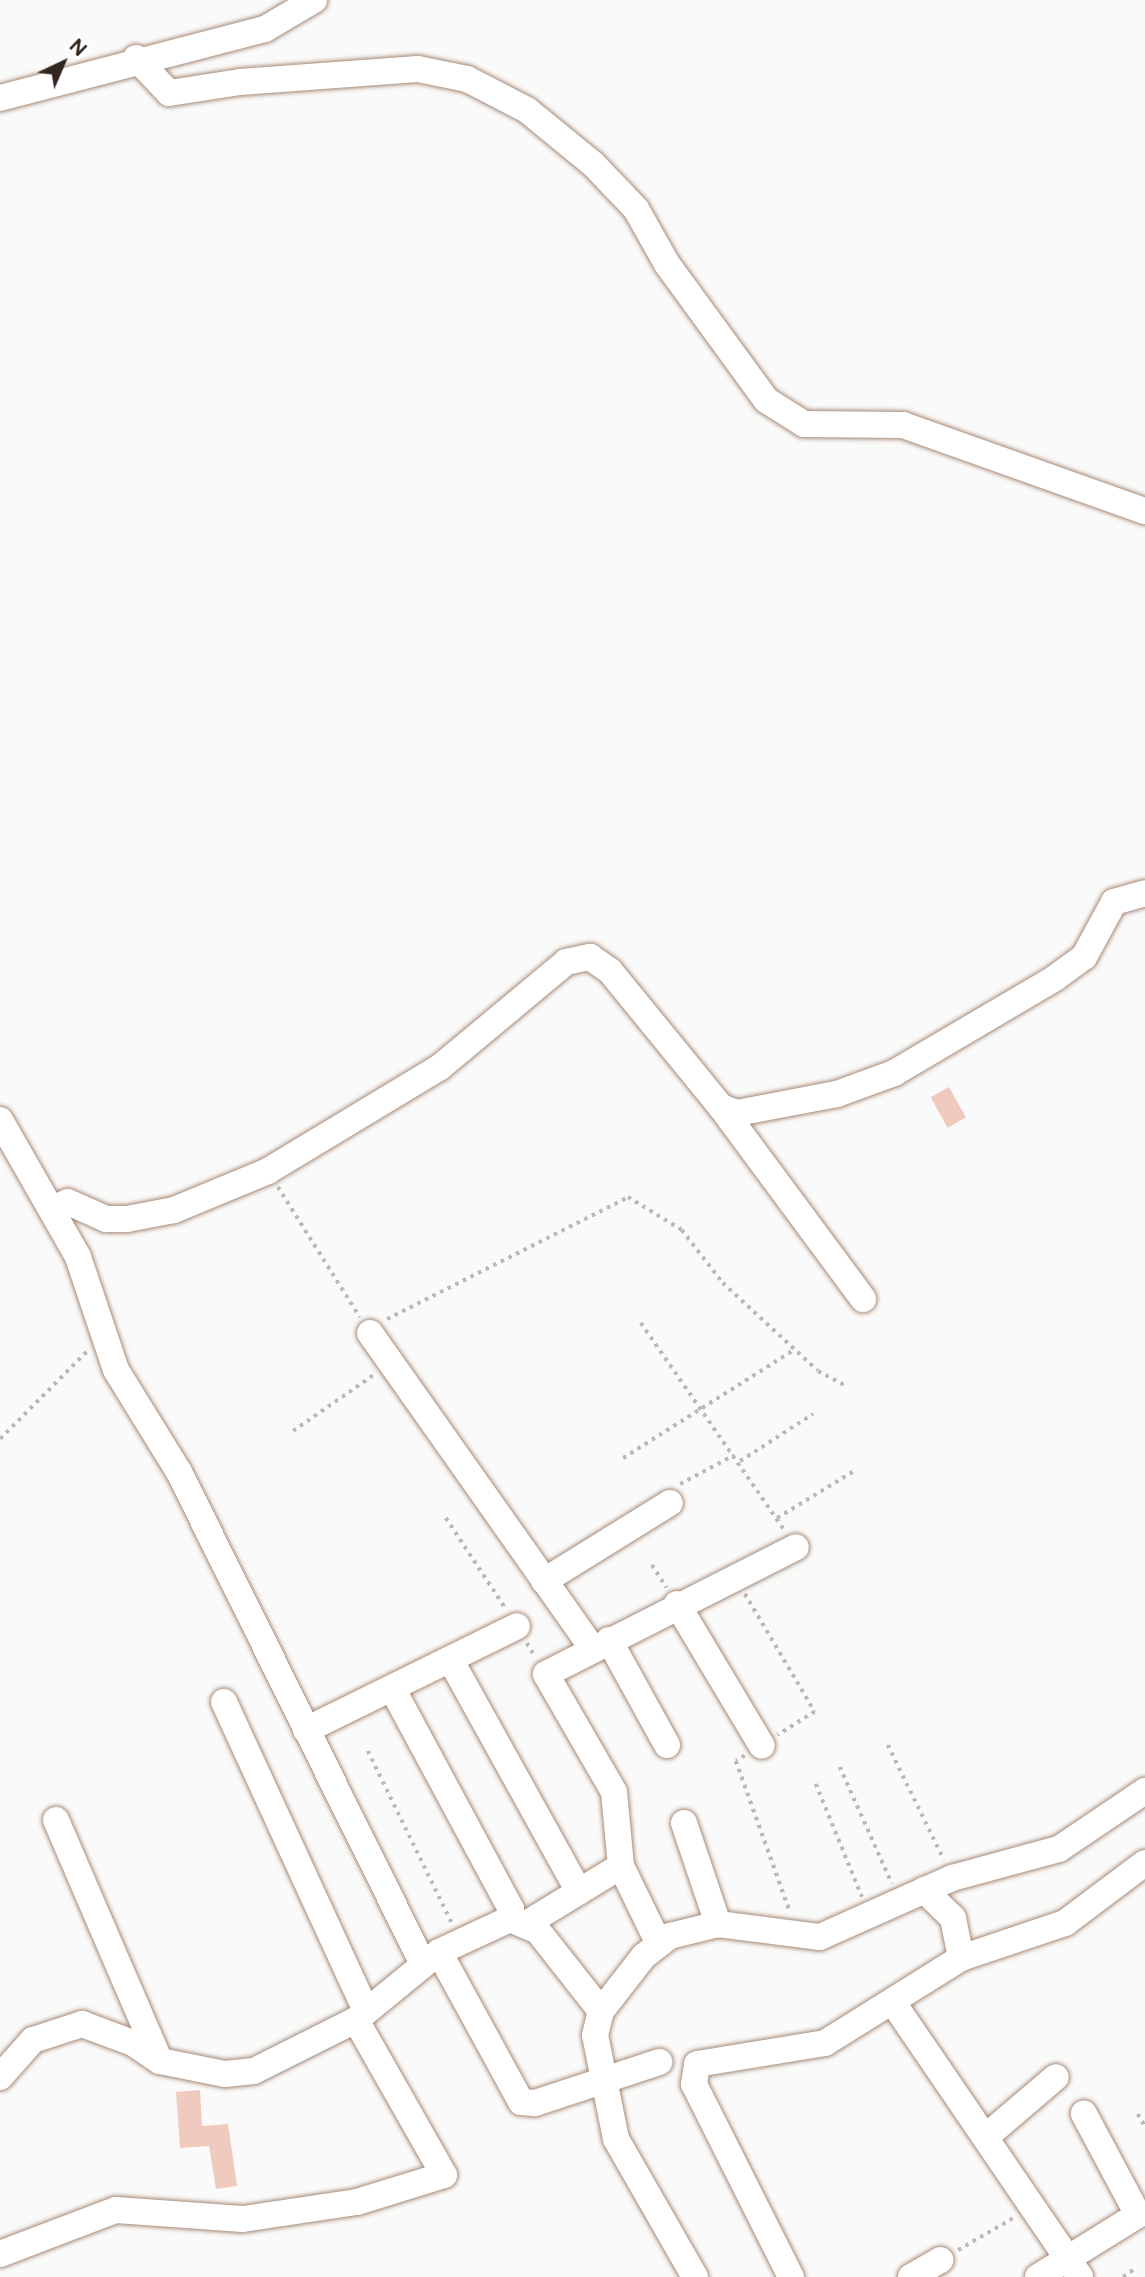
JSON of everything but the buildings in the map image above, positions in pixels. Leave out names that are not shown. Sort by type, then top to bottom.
[{"type":"street","points":[[0,97],[136,58],[265,29],[314,0]]},
{"type":"street","points":[[136,58],[169,93],[240,82],[418,69],[467,79],[527,110],[602,173],[636,209],[667,264],[750,380],[795,418],[849,428],[903,425],[949,437],[1043,479],[1145,511]]},
{"type":"street","points":[[721,1107],[737,1113],[837,1094],[894,1073],[1065,971],[1084,957],[1114,902],[1145,893]]},
{"type":"street","points":[[51,1209],[68,1202],[106,1219],[127,1219],[174,1210],[268,1171],[439,1068],[566,962],[590,957],[610,971],[721,1107],[863,1299]]},
{"type":"street","points":[[0,1120],[51,1209],[95,1296],[104,1335],[306,1730],[440,1951],[521,2102],[535,2104],[659,2062]]},
{"type":"street","points":[[365,1326],[544,1581],[601,1644],[667,1745]]},
{"type":"street","points":[[544,1581],[670,1503]]},
{"type":"street","points":[[659,1944],[621,1866],[614,1793],[546,1674],[677,1604],[735,1579],[796,1547]]},
{"type":"street","points":[[677,1604],[762,1745]]},
{"type":"street","points":[[306,1730],[517,1626]]},
{"type":"street","points":[[450,1659],[579,1892]]},
{"type":"street","points":[[392,1688],[518,1922],[601,2011]]},
{"type":"street","points":[[0,2254],[116,2210],[243,2219],[358,2202],[444,2175],[361,2016],[224,1702]]},
{"type":"street","points":[[695,2277],[615,2139],[595,2035],[601,2011],[659,1944],[718,1924],[798,1937],[820,1937],[952,1878],[1059,1849],[1145,1791]]},
{"type":"street","points":[[56,1820],[160,2061]]},
{"type":"street","points":[[684,1823],[718,1924]]},
{"type":"street","points":[[791,2277],[692,2074],[706,2059],[825,2042],[894,2004],[961,1958],[1048,1932],[1145,1863]]},
{"type":"street","points":[[0,2077],[33,2040],[82,2024],[133,2043],[160,2061],[225,2074],[254,2071],[361,2016],[440,1951],[518,1922],[579,1892],[621,1866]]},
{"type":"street","points":[[924,1891],[953,1918],[961,1958]]},
{"type":"street","points":[[894,2004],[988,2136],[1075,2269]]},
{"type":"street","points":[[988,2136],[1056,2077]]},
{"type":"street","points":[[1038,2277],[1075,2269],[1138,2215],[1084,2114]]},
{"type":"street","points":[[911,2277],[941,2260]]},
{"type":"path","points":[[268,1171],[365,1326],[392,1318],[628,1196],[682,1230],[723,1283],[794,1350],[846,1386]]},
{"type":"path","points":[[641,1323],[699,1411],[740,1461],[796,1547]]},
{"type":"path","points":[[0,1439],[104,1335]]},
{"type":"path","points":[[623,1458],[794,1350]]},
{"type":"path","points":[[293,1431],[391,1363]]},
{"type":"path","points":[[740,1461],[813,1414]]},
{"type":"path","points":[[670,1503],[676,1486],[734,1455]]},
{"type":"path","points":[[777,1518],[854,1471]]},
{"type":"path","points":[[446,1518],[546,1674]]},
{"type":"path","points":[[652,1564],[677,1604]]},
{"type":"path","points":[[735,1579],[815,1713],[736,1762],[798,1937]]},
{"type":"path","points":[[888,1745],[952,1878]]},
{"type":"path","points":[[368,1751],[440,1951]]},
{"type":"path","points":[[840,1768],[900,1901]]},
{"type":"path","points":[[816,1784],[869,1915]]},
{"type":"path","points":[[1138,2114],[1145,2126]]},
{"type":"path","points":[[941,2260],[1032,2207]]},
{"type":"path","points":[[1123,2277],[1136,2268]]}]
